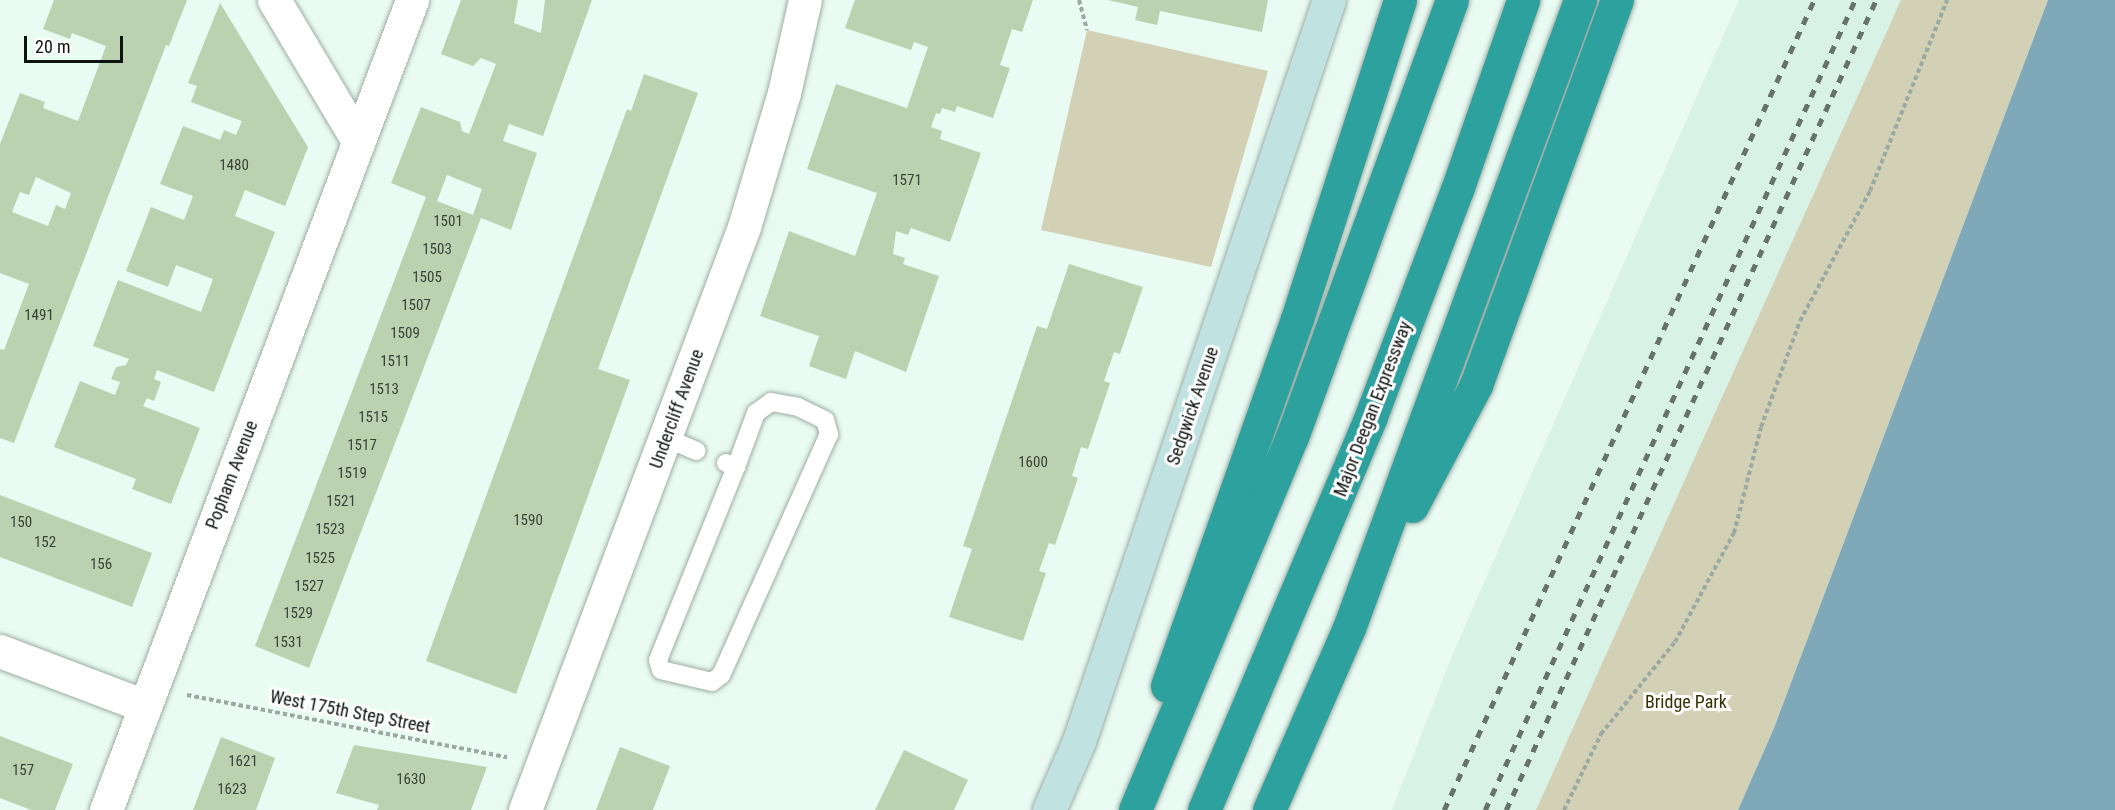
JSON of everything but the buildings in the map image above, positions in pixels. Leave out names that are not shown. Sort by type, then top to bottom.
[{"type":"highway","points":[[1121,810],[1282,364],[1400,0]]},
{"type":"highway","points":[[1136,810],[1292,436],[1452,0]]},
{"type":"highway","name":"Major Deegan Expressway","points":[[1204,810],[1371,416],[1457,190],[1523,0]]},
{"type":"highway","points":[[1269,810],[1349,627],[1580,0]]},
{"type":"highway","points":[[1349,627],[1476,385],[1617,0]]},
{"type":"main road","name":"Sedgwick Avenue","points":[[1049,810],[1079,741],[1329,0]]},
{"type":"street","points":[[274,0],[358,141]]},
{"type":"street","name":"Popham Avenue","points":[[106,810],[412,0]]},
{"type":"street","name":"Undercliff Avenue","points":[[525,810],[666,438],[757,189],[805,0]]},
{"type":"street","points":[[0,651],[145,706]]},
{"type":"lane","points":[[771,402],[798,407],[825,420],[829,434],[722,675],[712,682],[661,670],[658,660],[731,465],[756,413],[771,402]]},
{"type":"lane","points":[[666,438],[696,451]]},
{"type":"path","points":[[1079,0],[1087,30]]},
{"type":"path","points":[[1564,810],[1601,734],[1675,642],[1734,533],[1761,427],[1800,321],[1870,191],[1947,0]]},
{"type":"path","name":"West 175th Step Street","points":[[187,695],[507,757]]},
{"type":"shaded area","points":[[1739,0],[1901,0],[1536,810],[1392,810],[1452,656]]},
{"type":"green space","name":"Bridge Park","points":[[1901,0],[2048,0],[1774,728],[1738,810],[1536,810]]},
{"type":"green space","points":[[1087,30],[1268,71],[1211,267],[1041,230]]},
{"type":"water","points":[[2048,0],[2115,0],[2115,810],[1738,810],[1774,728]]},
{"type":"railway","points":[[1444,810],[1814,0]]},
{"type":"railway","points":[[1485,810],[1855,0]]},
{"type":"railway","points":[[1506,810],[1876,0]]}]
